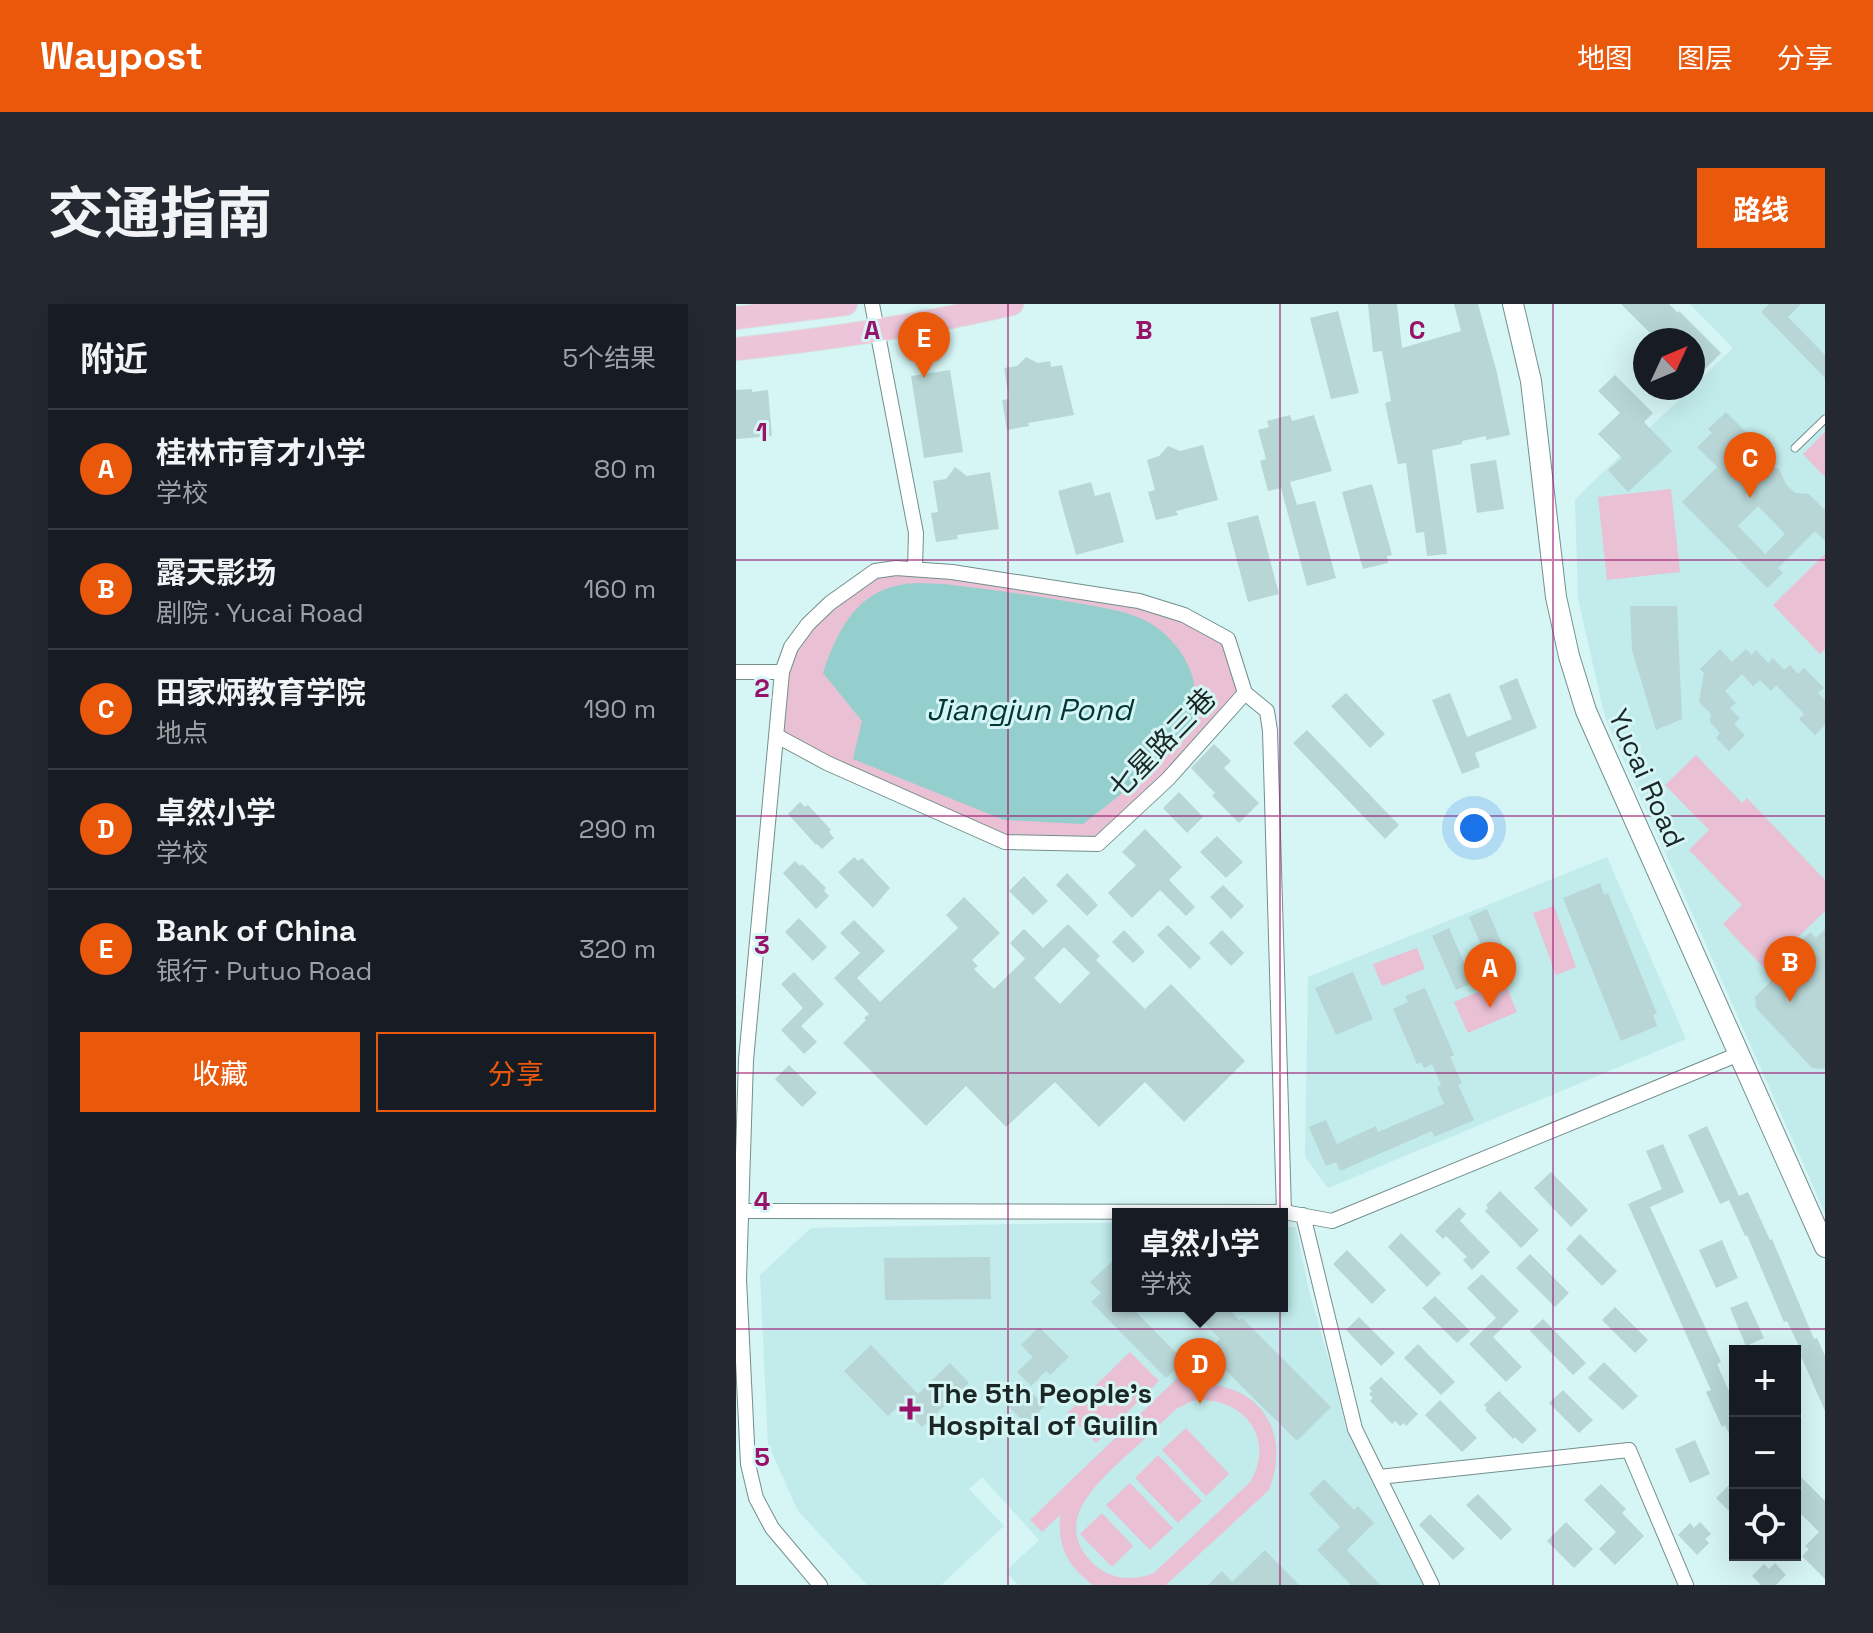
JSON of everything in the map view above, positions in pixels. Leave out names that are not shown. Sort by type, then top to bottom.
[{"type":"main road","points":[[736,318],[846,304]]},
{"type":"main road","points":[[736,349],[877,330],[1012,304]]},
{"type":"main road","name":"Yucai Road","points":[[1513,304],[1531,381],[1556,597],[1569,656],[1586,711],[1825,1247]]},
{"type":"street","points":[[872,304],[916,533],[915,568]]},
{"type":"street","name":"七星路三巷","points":[[777,736],[827,763],[1005,842],[1098,844],[1168,779],[1245,693],[1228,639],[1184,615],[1139,601],[915,568],[875,571],[830,603],[808,624],[791,647],[782,672]]},
{"type":"street","points":[[736,672],[782,672],[746,1060],[738,1279],[748,1464],[756,1498],[772,1528],[817,1584]]},
{"type":"street","points":[[1245,693],[1267,711],[1270,731],[1284,1208]]},
{"type":"street","points":[[1288,1213],[1332,1221],[1739,1054]]},
{"type":"street","points":[[741,1211],[1112,1212]]},
{"type":"street","points":[[1303,1215],[1355,1429],[1432,1585]]},
{"type":"street","points":[[1379,1477],[1629,1450],[1686,1585]]},
{"type":"lane","points":[[1795,448],[1825,419]]},
{"type":"shaded area","points":[[1690,304],[1825,304],[1825,1213],[1605,717],[1578,599],[1575,499],[1679,400],[1705,400],[1705,375],[1733,348]]},
{"type":"shaded area","points":[[1825,432],[1825,477],[1803,454]]},
{"type":"shaded area","points":[[1671,489],[1680,572],[1607,580],[1598,497]]},
{"type":"shaded area","points":[[1825,554],[1825,649],[1820,654],[1773,605]]},
{"type":"shaded area","name":"Jiangjun Pond","points":[[896,568],[1139,601],[1228,639],[1245,693],[1098,844],[1005,842],[777,736],[791,647],[854,585]]},
{"type":"shaded area","points":[[1696,755],[1742,803],[1747,798],[1825,880],[1825,911],[1765,969],[1723,924],[1742,905],[1689,850],[1709,830],[1665,785]]},
{"type":"shaded area","points":[[1607,857],[1686,1039],[1328,1188],[1305,1157],[1308,977]]},
{"type":"shaded area","points":[[1554,906],[1576,967],[1556,975],[1533,913]]},
{"type":"shaded area","points":[[1417,948],[1425,969],[1382,986],[1373,964]]},
{"type":"shaded area","points":[[1504,981],[1517,1012],[1468,1033],[1454,1002]]},
{"type":"shaded area","points":[[1112,1223],[1112,1312],[1288,1312],[1288,1227],[1296,1227],[1308,1287],[1345,1426],[1424,1585],[1018,1585],[1006,1571],[1039,1540],[982,1477],[969,1489],[1004,1526],[941,1585],[867,1585],[798,1511],[768,1444],[760,1275],[811,1228]]},
{"type":"shaded area","points":[[1130,1352],[1159,1381],[1096,1443],[1067,1413]]},
{"type":"shaded area","points":[[1198,1358],[1210,1371],[1196,1384],[1237,1391],[1253,1401],[1265,1414],[1273,1430],[1275,1468],[1269,1490],[1166,1585],[1093,1585],[1066,1555],[1060,1515],[1042,1532],[1030,1520]],"holes":[[[1192,1401],[1218,1402],[1244,1416],[1258,1438],[1257,1467],[1250,1482],[1154,1573],[1124,1578],[1102,1571],[1083,1550],[1077,1535],[1077,1520],[1091,1492],[1176,1409]]]},
{"type":"shaded area","points":[[1186,1428],[1229,1474],[1206,1496],[1162,1450]]},
{"type":"shaded area","points":[[1158,1455],[1202,1501],[1178,1523],[1135,1478]]},
{"type":"shaded area","points":[[1130,1483],[1173,1528],[1150,1550],[1106,1505]]},
{"type":"shaded area","points":[[1102,1513],[1133,1546],[1112,1567],[1080,1534]]},
{"type":"water","name":"Jiangjun Pond","points":[[911,584],[944,584],[1102,607],[1151,624],[1176,645],[1191,673],[1196,701],[1187,730],[1152,768],[1083,824],[1004,820],[853,759],[862,721],[823,673],[841,630],[859,606],[884,589]]},
{"type":"building","points":[[1368,304],[1397,304],[1402,348],[1461,331],[1454,304],[1478,304],[1510,435],[1486,440],[1486,436],[1432,450],[1447,554],[1427,556],[1424,532],[1416,533],[1406,463],[1398,464],[1385,403],[1391,401],[1382,351],[1373,352]]},
{"type":"building","points":[[1621,304],[1669,304],[1696,328],[1645,328]]},
{"type":"building","points":[[1769,304],[1801,304],[1788,317],[1825,355],[1825,378],[1761,312]]},
{"type":"building","points":[[1338,311],[1359,393],[1331,399],[1310,318]]},
{"type":"building","points":[[1705,337],[1721,353],[1705,369]]},
{"type":"building","points":[[1026,357],[1038,363],[1050,361],[1051,367],[1062,365],[1074,415],[1007,430],[1002,400],[1009,399],[1004,368],[1017,366]]},
{"type":"building","points":[[950,370],[963,452],[924,458],[911,376]]},
{"type":"building","points":[[1615,375],[1633,393],[1633,400],[1640,400],[1653,413],[1644,422],[1672,451],[1628,492],[1608,470],[1622,458],[1598,434],[1620,413],[1598,391]]},
{"type":"building","points":[[752,389],[752,392],[768,390],[772,436],[736,439],[736,390]]},
{"type":"building","points":[[1726,412],[1753,439],[1755,452],[1765,463],[1779,469],[1786,484],[1795,493],[1809,494],[1825,510],[1825,541],[1815,531],[1778,568],[1783,573],[1767,588],[1682,502],[1717,467],[1697,447],[1712,433],[1708,429]],"holes":[[[1758,506],[1785,534],[1765,554],[1738,526]]]},
{"type":"building","points":[[1290,415],[1292,421],[1314,415],[1332,471],[1290,482],[1297,505],[1315,501],[1336,578],[1307,586],[1281,488],[1268,491],[1260,461],[1266,459],[1258,430],[1269,427],[1267,421]]},
{"type":"building","points":[[1203,445],[1218,500],[1176,511],[1178,515],[1156,520],[1148,492],[1155,490],[1147,460],[1159,456],[1168,446],[1180,451]]},
{"type":"building","points":[[1496,460],[1504,509],[1477,513],[1470,464]]},
{"type":"building","points":[[955,467],[967,476],[990,472],[999,529],[957,535],[958,539],[936,542],[931,513],[938,512],[933,481],[946,479]]},
{"type":"building","points":[[1091,482],[1095,496],[1110,492],[1124,542],[1076,555],[1058,491]]},
{"type":"building","points":[[1372,484],[1392,555],[1387,556],[1388,563],[1363,569],[1342,492]]},
{"type":"building","points":[[1258,515],[1279,594],[1248,602],[1227,523]]},
{"type":"building","points":[[1630,606],[1677,606],[1682,719],[1656,730],[1632,650]]},
{"type":"building","points":[[1720,649],[1732,662],[1746,649],[1752,655],[1756,650],[1768,663],[1773,658],[1784,670],[1790,665],[1798,674],[1804,668],[1824,688],[1818,693],[1825,700],[1825,725],[1815,735],[1799,719],[1804,714],[1776,685],[1771,691],[1760,680],[1753,686],[1742,674],[1725,691],[1736,703],[1730,708],[1740,718],[1734,724],[1745,735],[1729,751],[1716,738],[1720,733],[1710,722],[1711,714],[1699,702],[1704,673],[1700,669]]},
{"type":"building","points":[[1517,678],[1537,728],[1475,753],[1480,767],[1462,774],[1432,700],[1450,693],[1467,737],[1512,719],[1499,686]]},
{"type":"building","points":[[1346,693],[1385,734],[1370,748],[1331,706]]},
{"type":"building","points":[[1307,730],[1399,825],[1385,839],[1293,743]]},
{"type":"building","points":[[1214,744],[1231,761],[1224,768],[1259,803],[1239,823],[1212,796],[1215,793],[1191,768]]},
{"type":"building","points":[[1179,792],[1203,817],[1187,833],[1163,808]]},
{"type":"building","points":[[800,802],[805,807],[808,805],[831,830],[829,832],[834,838],[822,849],[788,814]]},
{"type":"building","points":[[1145,829],[1182,867],[1169,880],[1195,907],[1186,916],[1160,890],[1132,918],[1108,893],[1136,865],[1122,852]]},
{"type":"building","points":[[1217,836],[1243,862],[1226,878],[1200,852]]},
{"type":"building","points":[[854,857],[858,861],[862,858],[890,888],[873,908],[838,872]]},
{"type":"building","points":[[795,861],[826,888],[824,891],[829,896],[816,909],[783,873]]},
{"type":"building","points":[[1067,873],[1098,905],[1087,916],[1056,885]]},
{"type":"building","points":[[1024,876],[1048,901],[1033,915],[1009,891]]},
{"type":"building","points":[[1600,883],[1604,895],[1608,893],[1657,1014],[1653,1015],[1657,1026],[1621,1041],[1563,898]]},
{"type":"building","points":[[1223,885],[1244,906],[1231,919],[1210,897]]},
{"type":"building","points":[[964,897],[1000,933],[972,960],[978,966],[974,969],[994,989],[1025,959],[1010,943],[1024,929],[1043,948],[1068,924],[1100,956],[1096,960],[1145,1009],[1171,984],[1245,1061],[1184,1122],[1145,1082],[1099,1127],[1055,1082],[1006,1127],[966,1086],[926,1126],[843,1043],[869,1014],[834,978],[860,953],[840,933],[854,920],[885,951],[857,978],[880,1002],[958,928],[946,915]],"holes":[[[1064,947],[1090,973],[1060,1004],[1034,978]]]},
{"type":"building","points":[[1487,909],[1511,965],[1493,973],[1469,917]]},
{"type":"building","points":[[799,918],[827,947],[813,961],[785,932]]},
{"type":"building","points":[[1168,925],[1201,958],[1190,969],[1157,935]]},
{"type":"building","points":[[1449,928],[1473,983],[1456,990],[1432,936]]},
{"type":"building","points":[[1825,929],[1825,1069],[1812,1068],[1756,1008],[1755,997],[1774,978],[1769,973],[1810,932],[1816,938]]},
{"type":"building","points":[[1124,930],[1145,952],[1133,963],[1112,942]]},
{"type":"building","points":[[1222,930],[1244,953],[1231,966],[1209,943]]},
{"type":"building","points":[[794,972],[824,1004],[801,1026],[817,1042],[804,1054],[781,1030],[803,1008],[781,984]]},
{"type":"building","points":[[1353,972],[1373,1019],[1336,1035],[1315,988]]},
{"type":"building","points":[[1425,988],[1454,1055],[1450,1057],[1462,1083],[1458,1085],[1474,1120],[1434,1137],[1432,1131],[1340,1171],[1336,1162],[1326,1166],[1309,1127],[1326,1120],[1337,1144],[1376,1126],[1378,1132],[1444,1104],[1437,1087],[1441,1085],[1432,1064],[1424,1068],[1421,1062],[1417,1064],[1393,1009],[1408,1002],[1405,996]]},
{"type":"building","points":[[789,1065],[817,1093],[802,1107],[775,1079]]},
{"type":"building","points":[[1707,1126],[1739,1196],[1748,1192],[1772,1239],[1814,1339],[1817,1338],[1825,1356],[1825,1411],[1801,1356],[1801,1345],[1787,1321],[1784,1322],[1747,1235],[1729,1200],[1720,1204],[1688,1135]]},
{"type":"building","points":[[1663,1144],[1684,1192],[1650,1207],[1721,1362],[1717,1364],[1729,1391],[1729,1434],[1725,1425],[1722,1427],[1706,1392],[1711,1390],[1628,1204],[1662,1189],[1646,1151]]},
{"type":"building","points":[[1551,1172],[1588,1210],[1571,1227],[1534,1188]]},
{"type":"building","points":[[1500,1191],[1539,1230],[1521,1248],[1485,1211],[1488,1208],[1486,1205]]},
{"type":"building","points":[[1459,1207],[1466,1214],[1460,1221],[1490,1252],[1472,1270],[1463,1260],[1467,1257],[1446,1236],[1443,1239],[1435,1231]]},
{"type":"building","points":[[1401,1233],[1441,1273],[1427,1287],[1388,1247]]},
{"type":"building","points":[[1580,1234],[1617,1271],[1602,1286],[1566,1249]]},
{"type":"building","points":[[1722,1240],[1738,1278],[1716,1288],[1699,1250]]},
{"type":"building","points":[[1347,1250],[1386,1290],[1372,1304],[1333,1264]]},
{"type":"building","points":[[1530,1254],[1569,1293],[1555,1307],[1516,1268]]},
{"type":"building","points":[[990,1257],[991,1299],[885,1300],[884,1258]]},
{"type":"building","points":[[1112,1262],[1112,1312],[1136,1312],[1184,1361],[1166,1378],[1091,1302],[1101,1293],[1090,1282]]},
{"type":"building","points":[[1482,1274],[1519,1311],[1493,1337],[1522,1367],[1506,1382],[1469,1344],[1496,1318],[1467,1288]]},
{"type":"building","points":[[1435,1296],[1470,1331],[1457,1343],[1422,1308]]},
{"type":"building","points":[[1747,1301],[1764,1338],[1746,1345],[1730,1308]]},
{"type":"building","points":[[1615,1307],[1648,1340],[1635,1353],[1602,1320]]},
{"type":"building","points":[[1194,1312],[1232,1312],[1239,1320],[1242,1318],[1331,1407],[1297,1441],[1207,1352],[1220,1339]]},
{"type":"building","points":[[1359,1317],[1395,1353],[1381,1366],[1346,1330]]},
{"type":"building","points":[[1543,1319],[1586,1363],[1573,1375],[1530,1331]]},
{"type":"building","points":[[1039,1327],[1069,1357],[1050,1375],[1046,1371],[1031,1386],[1017,1372],[1033,1357],[1021,1345]]},
{"type":"building","points":[[1418,1344],[1455,1382],[1441,1395],[1404,1358]]},
{"type":"building","points":[[871,1345],[918,1394],[950,1363],[969,1383],[922,1427],[900,1405],[888,1416],[844,1371]]},
{"type":"building","points":[[1604,1362],[1638,1396],[1623,1410],[1588,1378]]},
{"type":"building","points":[[1381,1377],[1418,1414],[1406,1426],[1404,1423],[1400,1426],[1395,1421],[1392,1424],[1370,1401],[1373,1398],[1369,1388]]},
{"type":"building","points":[[1023,1384],[1045,1406],[1026,1424],[1004,1402]]},
{"type":"building","points":[[1563,1390],[1593,1420],[1579,1433],[1549,1403]]},
{"type":"building","points":[[1499,1391],[1537,1430],[1522,1444],[1515,1437],[1513,1439],[1485,1410],[1484,1405]]},
{"type":"building","points":[[1440,1400],[1477,1438],[1462,1452],[1425,1415]]},
{"type":"building","points":[[1695,1440],[1710,1474],[1690,1483],[1675,1449]]},
{"type":"building","points":[[1801,1477],[1825,1501],[1825,1579],[1802,1556],[1809,1549],[1805,1546],[1819,1532],[1801,1514]]},
{"type":"building","points":[[1324,1479],[1354,1510],[1358,1506],[1374,1523],[1347,1550],[1380,1585],[1351,1585],[1317,1550],[1340,1527],[1309,1494]]},
{"type":"building","points":[[1601,1484],[1626,1509],[1622,1513],[1644,1536],[1615,1565],[1599,1549],[1616,1532],[1584,1500]]},
{"type":"building","points":[[1729,1485],[1729,1511],[1716,1498]]},
{"type":"building","points":[[1478,1494],[1512,1529],[1501,1540],[1466,1505]]},
{"type":"building","points":[[1430,1514],[1465,1549],[1453,1560],[1419,1525]]},
{"type":"building","points":[[1566,1522],[1593,1549],[1574,1568],[1547,1541]]},
{"type":"building","points":[[1700,1522],[1711,1534],[1705,1539],[1709,1543],[1697,1555],[1678,1535],[1690,1523],[1694,1528]]},
{"type":"building","points":[[1265,1550],[1299,1585],[1208,1585],[1222,1571],[1232,1582]]},
{"type":"building","points":[[1775,1563],[1786,1575],[1776,1585],[1761,1585],[1752,1576],[1764,1564],[1769,1569]]},
{"type":"place","name":"Bank of China","points":[[924,378]]},
{"type":"place","name":"田家炳教育学院","points":[[1750,498]]},
{"type":"place","name":"露天影场","points":[[1790,1002]]},
{"type":"place","name":"桂林市育才小学","points":[[1490,1008]]},
{"type":"place","name":"卓然小学","points":[[1200,1404]]},
{"type":"place","name":"The 5th People's Hospital of Guilin","points":[[910,1409]]}]
